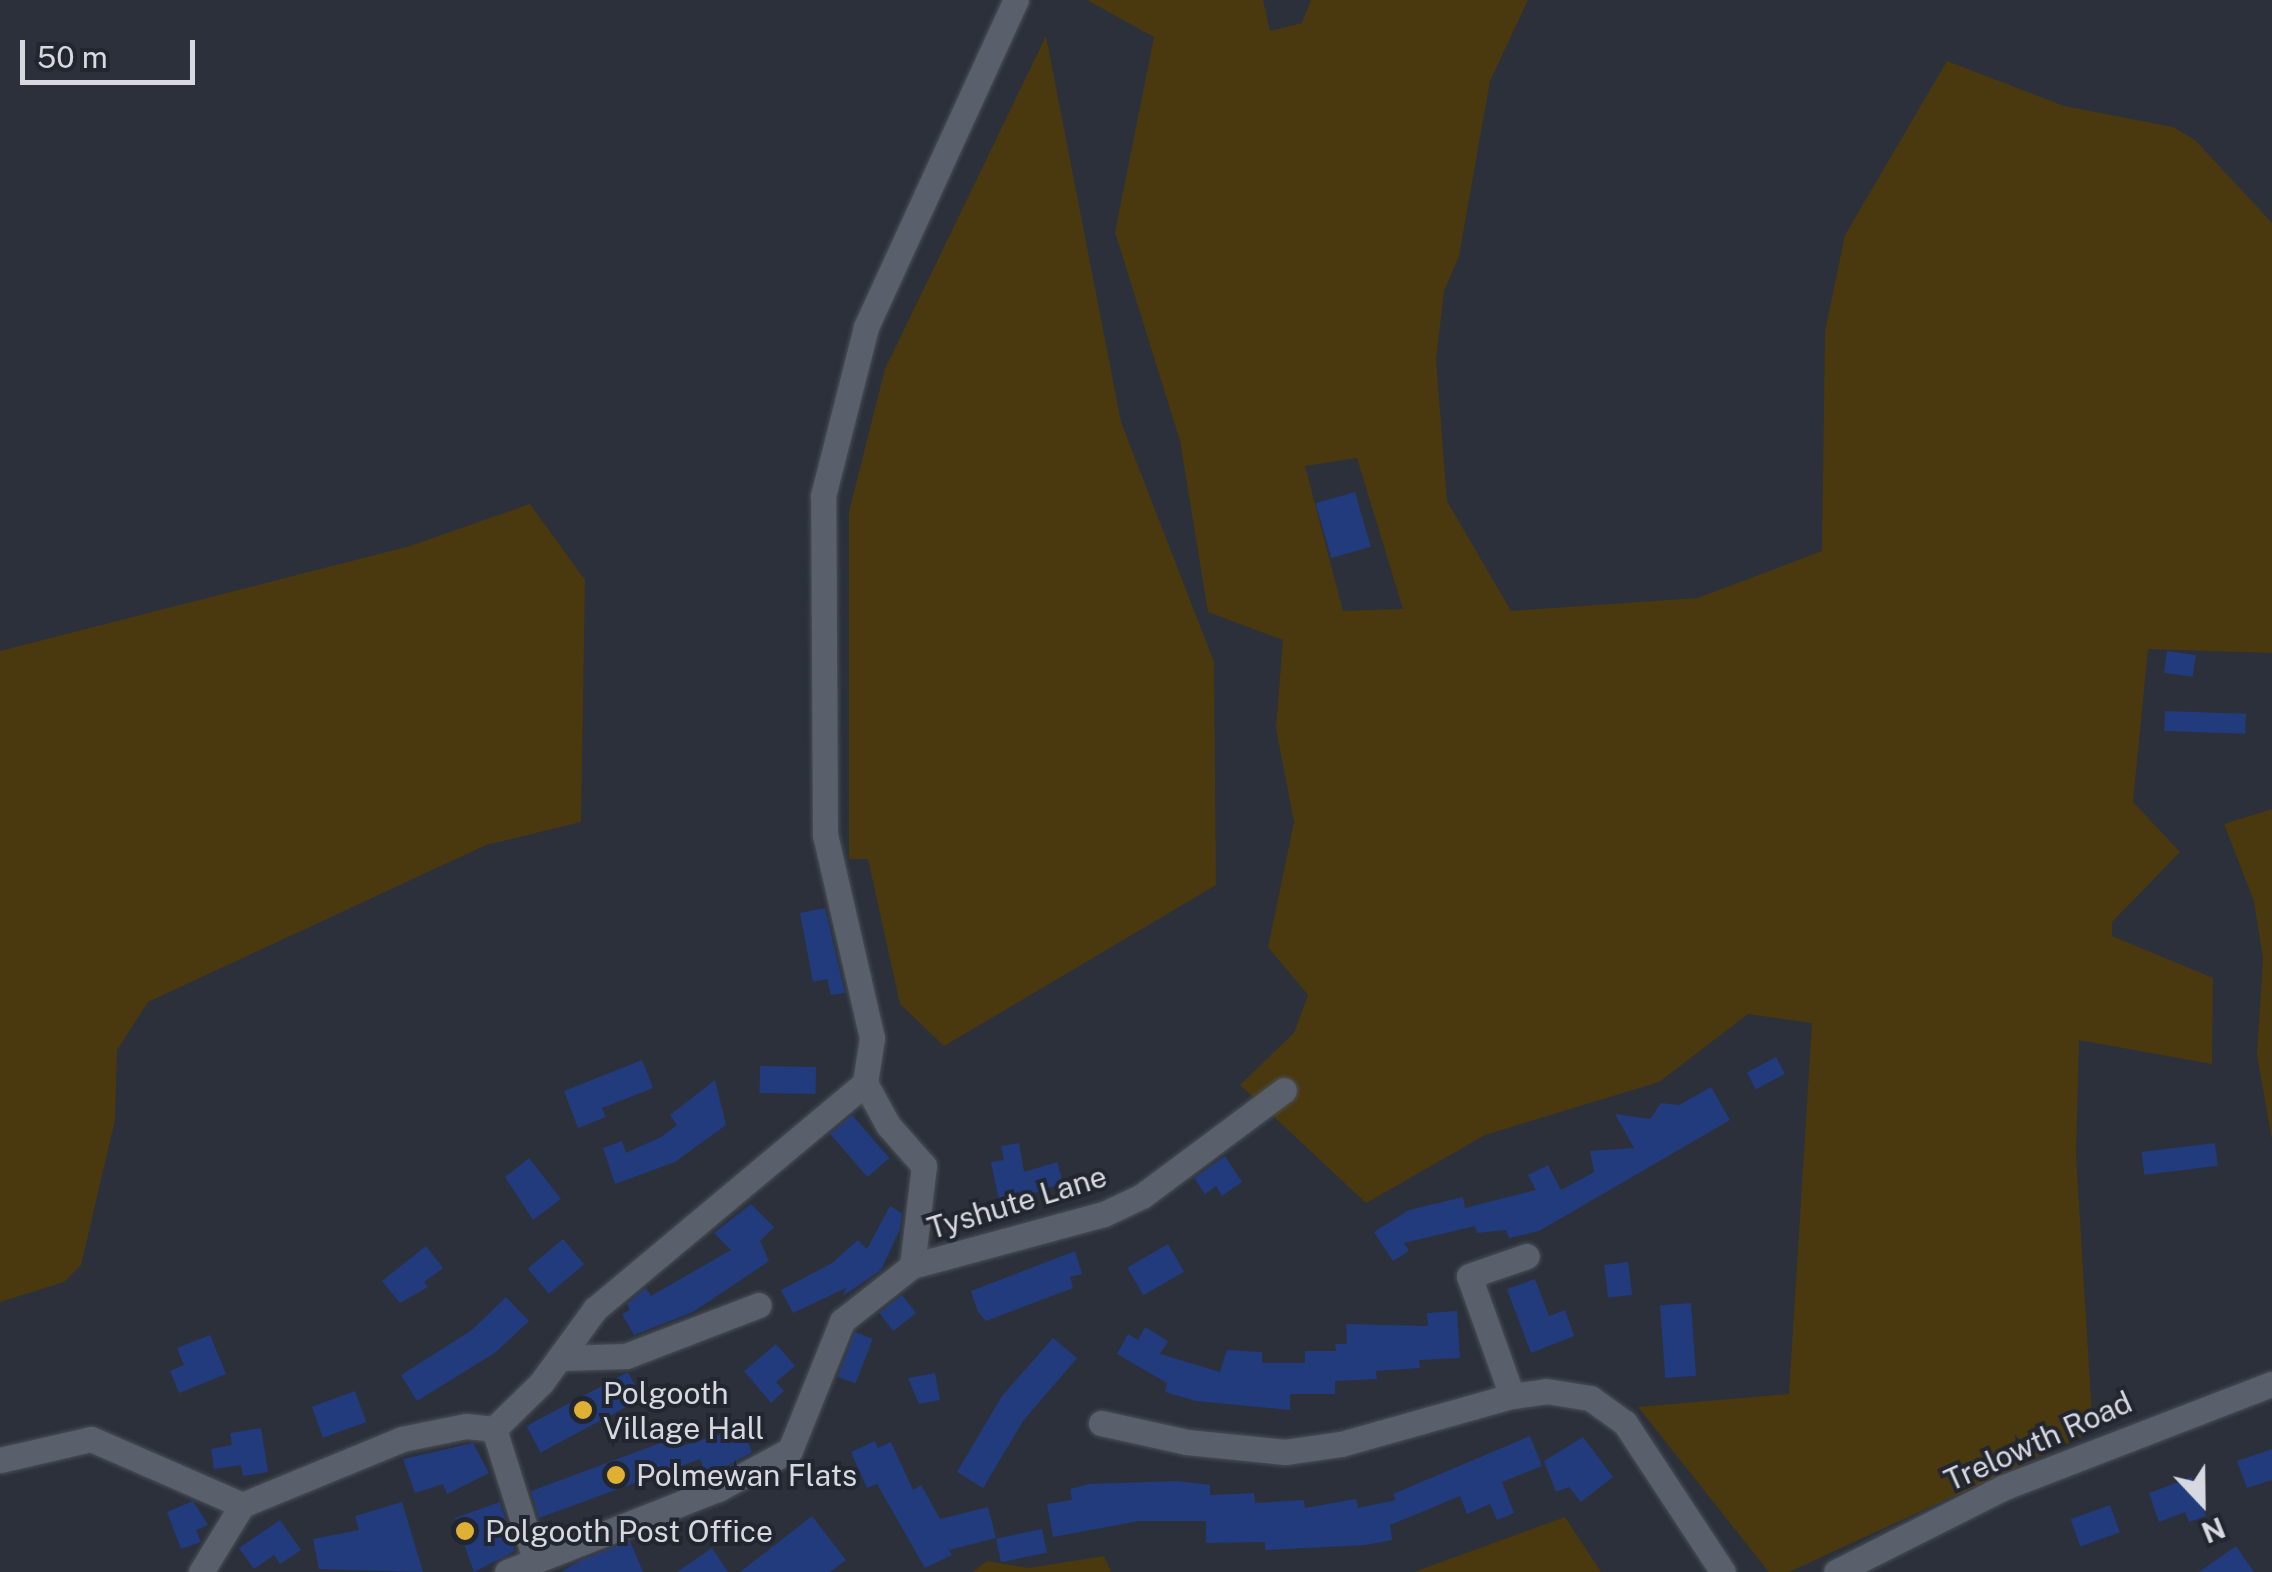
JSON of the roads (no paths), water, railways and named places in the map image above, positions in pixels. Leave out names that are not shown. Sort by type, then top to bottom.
[{"type":"street","points":[[507,1572],[534,1556],[718,1489],[790,1450],[842,1322],[912,1266],[924,1166],[888,1125],[865,1083],[872,1038],[824,835],[823,496],[866,327],[1016,0]]},
{"type":"street","points":[[494,1429],[561,1358],[595,1309],[865,1083]]},
{"type":"street","name":"Tyshute Lane","points":[[912,1266],[1104,1214],[1142,1196],[1284,1090]]},
{"type":"street","points":[[1512,1396],[1469,1276],[1527,1256]]},
{"type":"street","points":[[561,1358],[626,1356],[760,1305]]},
{"type":"street","name":"Trelowth Road","points":[[1836,1572],[2002,1488],[2272,1384]]},
{"type":"street","points":[[1101,1422],[1187,1442],[1285,1452],[1341,1444],[1512,1396],[1546,1391],[1607,1405],[1723,1572]]},
{"type":"street","points":[[200,1572],[242,1505],[402,1439],[466,1426],[494,1429]]},
{"type":"street","points":[[494,1429],[534,1556]]},
{"type":"street","points":[[0,1460],[91,1439],[242,1505]]},
{"type":"place","name":"Polgooth Village Hall","points":[[583,1410]]},
{"type":"place","name":"Polmewan Flats","points":[[616,1475]]},
{"type":"place","name":"Polgooth Post Office","points":[[465,1531]]}]
